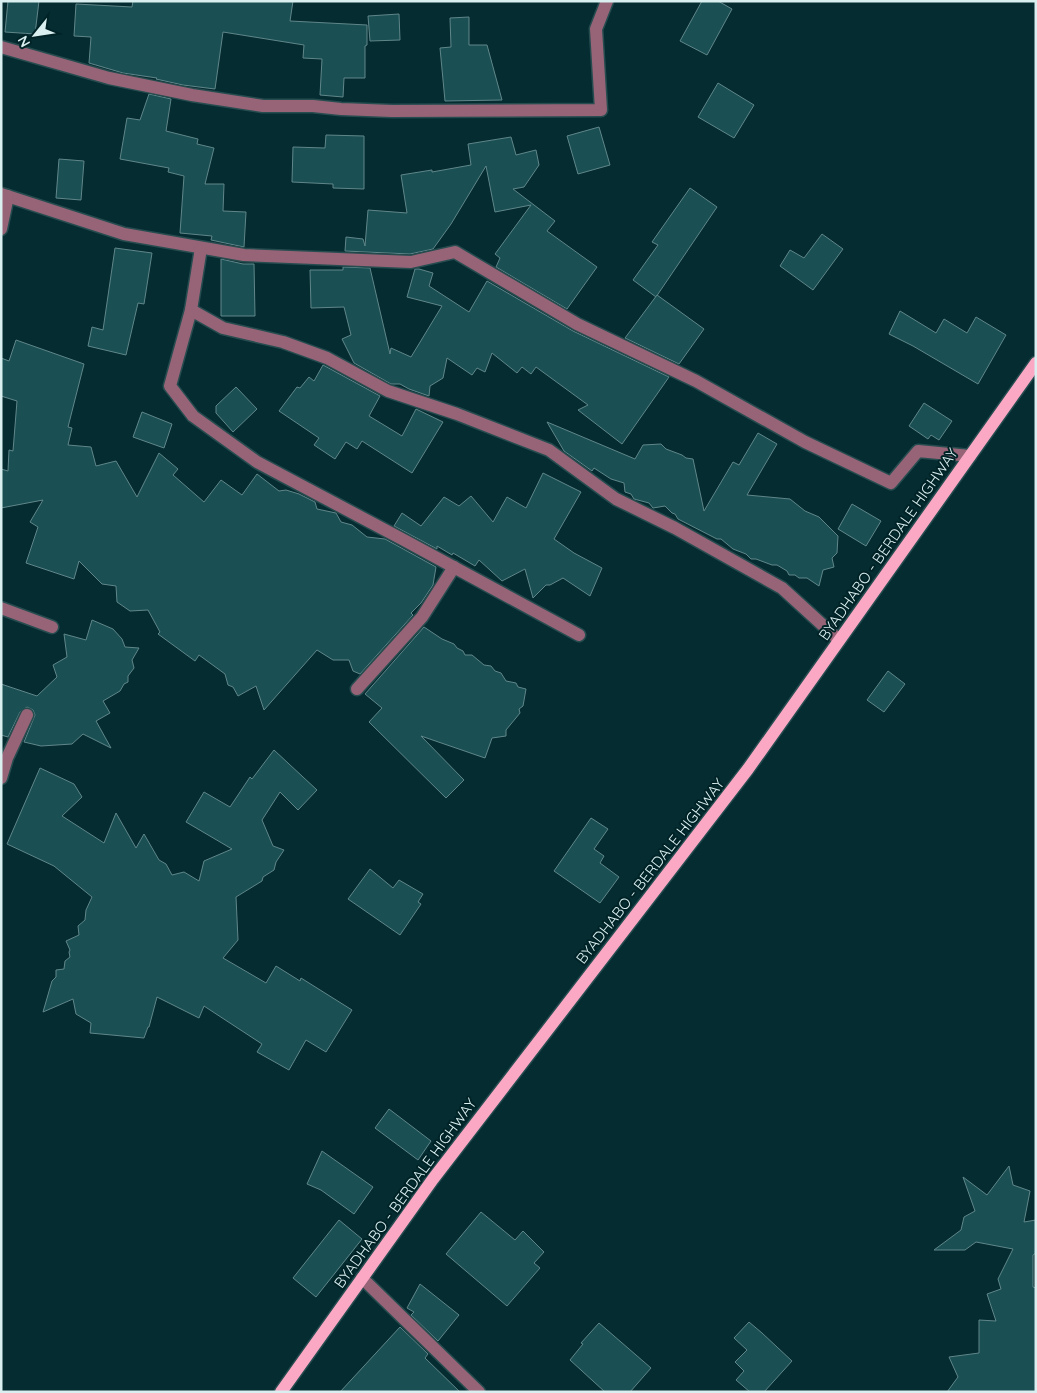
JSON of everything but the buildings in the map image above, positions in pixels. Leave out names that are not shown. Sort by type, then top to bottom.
[{"type":"main road","name":"BYADHABO - BERDALE HIGHWAY","points":[[281,1392],[433,1179],[748,769],[1036,363]]},
{"type":"street","points":[[1,47],[109,78],[192,95],[263,106],[313,106],[341,109],[392,110],[601,110],[596,29],[607,1]]},
{"type":"street","points":[[1,229],[5,195],[124,234],[244,255],[411,262],[455,252],[577,324],[696,381],[805,442],[891,483],[918,451],[970,456]]},
{"type":"street","points":[[201,248],[191,310],[170,386],[193,416],[257,462],[578,635]]},
{"type":"street","points":[[191,310],[223,328],[282,342],[327,358],[388,391],[456,414],[549,450],[616,499],[675,528],[782,588],[839,640]]},
{"type":"street","points":[[357,689],[422,617],[454,567]]},
{"type":"street","points":[[1,608],[52,627]]},
{"type":"street","points":[[1,778],[4,758],[27,715]]},
{"type":"street","points":[[362,1278],[479,1392]]}]
